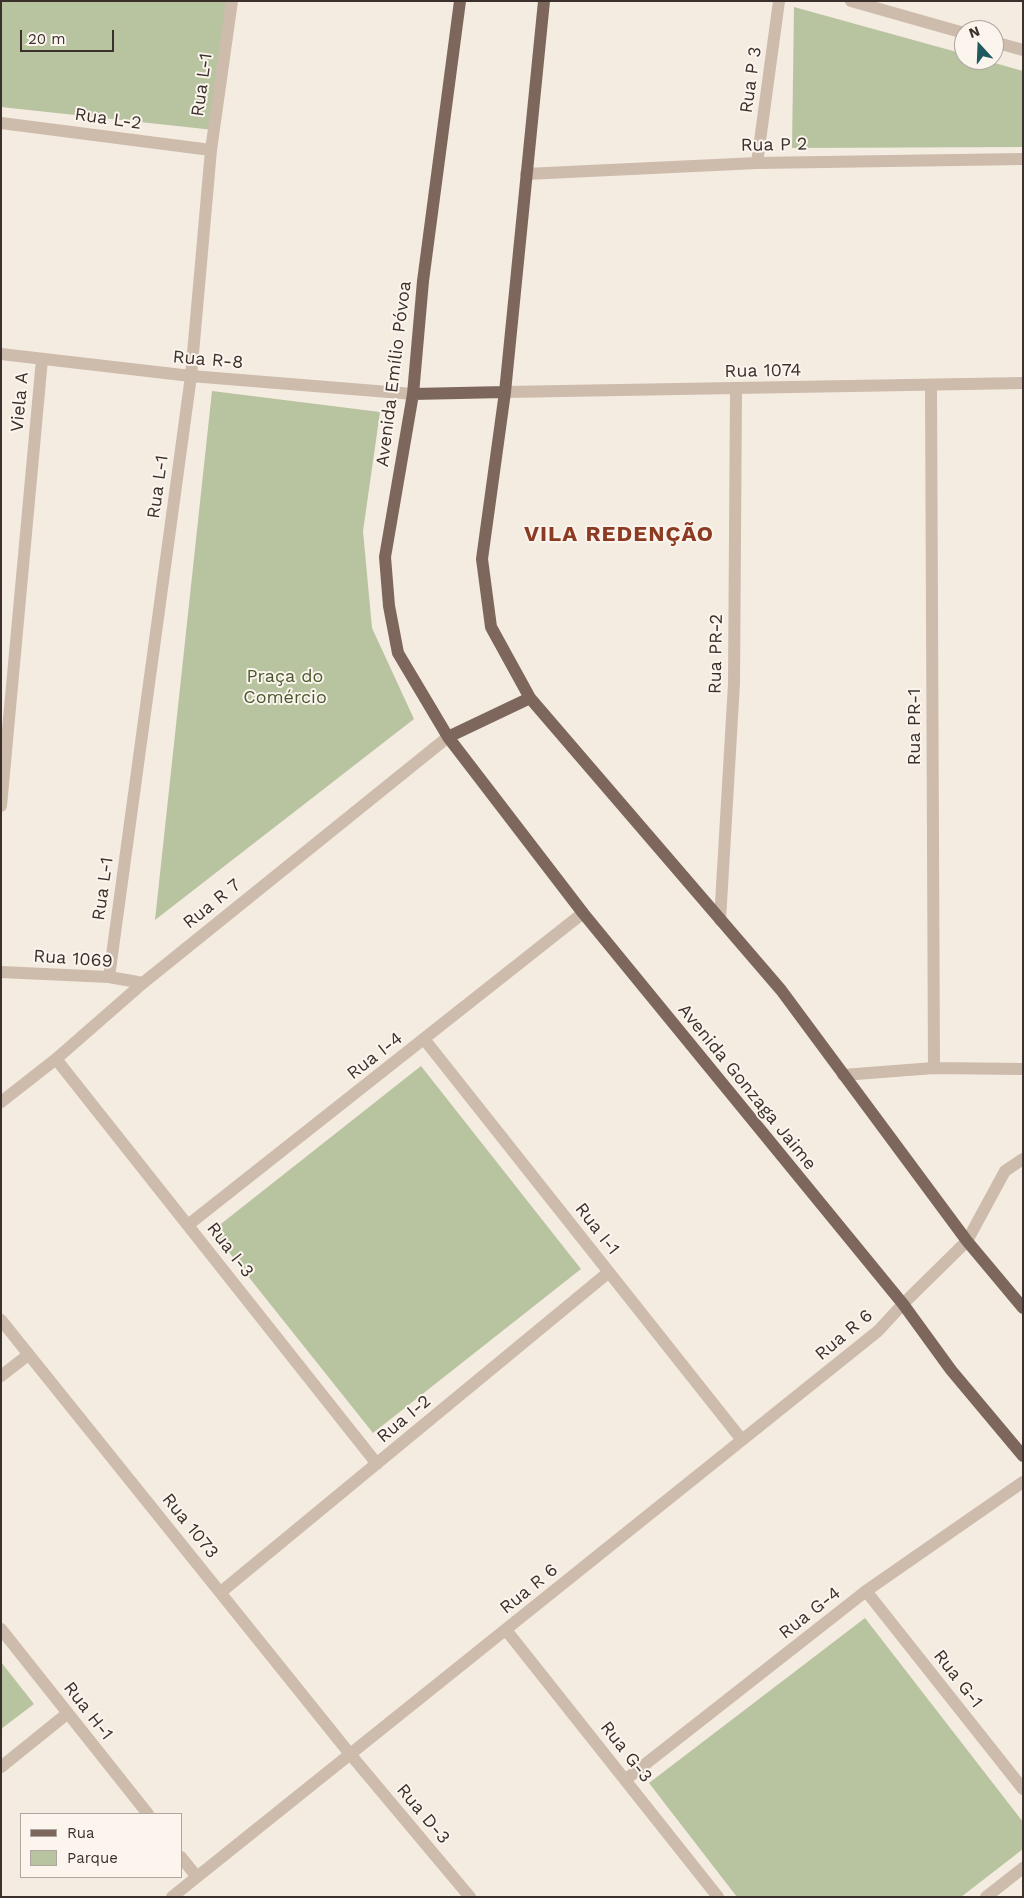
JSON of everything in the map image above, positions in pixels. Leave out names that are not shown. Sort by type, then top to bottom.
[{"type":"main road","name":"Avenida Emílio Póvoa","points":[[448,737],[398,653],[389,606],[385,557],[413,394],[423,281],[460,1]]},
{"type":"main road","points":[[544,1],[505,392],[482,559],[491,628],[530,698],[781,990],[967,1241],[1023,1308]]},
{"type":"main road","points":[[413,394],[505,392]]},
{"type":"main road","points":[[448,737],[530,698]]},
{"type":"main road","name":"Avenida Gonzaga Jaime","points":[[448,737],[583,913],[903,1304],[951,1370],[1023,1456]]},
{"type":"street","name":"Rua L-1","points":[[109,977],[191,376],[211,150],[232,1]]},
{"type":"street","name":"Rua P 3","points":[[757,163],[779,1]]},
{"type":"street","points":[[851,1],[954,31]]},
{"type":"street","points":[[1004,45],[1023,50]]},
{"type":"street","name":"Rua L-2","points":[[1,123],[211,150]]},
{"type":"street","name":"Rua P 2","points":[[526,174],[757,163],[1023,159]]},
{"type":"street","name":"Rua R-8","points":[[1,354],[191,376],[413,394]]},
{"type":"street","name":"Viela A","points":[[1,806],[42,359]]},
{"type":"street","name":"Rua 1074","points":[[505,392],[1023,383]]},
{"type":"street","name":"Rua PR-1","points":[[931,385],[934,1068]]},
{"type":"street","name":"Rua PR-2","points":[[720,920],[734,684],[736,389]]},
{"type":"street","name":"Rua R 7","points":[[1,1102],[56,1059],[143,983],[448,737]]},
{"type":"street","name":"Rua I-4","points":[[188,1225],[583,913]]},
{"type":"street","name":"Rua 1069","points":[[1,972],[109,977],[143,983]]},
{"type":"street","name":"Rua I-1","points":[[424,1039],[742,1440]]},
{"type":"street","name":"Rua I-3","points":[[56,1059],[377,1464]]},
{"type":"street","points":[[843,1075],[934,1068],[1023,1069]]},
{"type":"street","name":"Rua R 6","points":[[172,1897],[878,1332],[903,1304],[967,1241],[1004,1171],[1023,1160]]},
{"type":"street","name":"Rua I-2","points":[[221,1592],[609,1272]]},
{"type":"street","name":"Rua 1073","points":[[1,1320],[350,1754]]},
{"type":"street","points":[[1,1376],[28,1355]]},
{"type":"street","name":"Rua G-4","points":[[625,1780],[866,1591],[1023,1482]]},
{"type":"street","name":"Rua G-1","points":[[866,1591],[1023,1789]]},
{"type":"street","name":"Rua H-1","points":[[1,1629],[147,1813]]},
{"type":"street","name":"Rua G-3","points":[[506,1630],[718,1897]]},
{"type":"street","points":[[1,1767],[68,1713]]},
{"type":"street","name":"Rua D-3","points":[[350,1754],[470,1897]]},
{"type":"street","points":[[182,1857],[197,1877]]},
{"type":"street","points":[[986,1897],[1023,1868]]},
{"type":"green space","points":[[1,1],[228,1],[214,130],[1,107]]},
{"type":"green space","points":[[794,7],[954,51],[954,70],[1004,70],[1004,66],[1023,71],[1023,147],[792,148]]},
{"type":"green space","name":"Praça do Comércio","points":[[212,391],[380,412],[363,531],[372,628],[414,719],[155,920]]},
{"type":"green space","points":[[421,1066],[581,1269],[373,1433],[212,1231]]},
{"type":"green space","points":[[865,1618],[1023,1822],[1023,1849],[961,1897],[737,1897],[649,1783]]},
{"type":"green space","points":[[1,1662],[34,1704],[1,1729]]},
{"type":"district","name":"VILA REDENÇÃO","points":[[619,535]]}]
